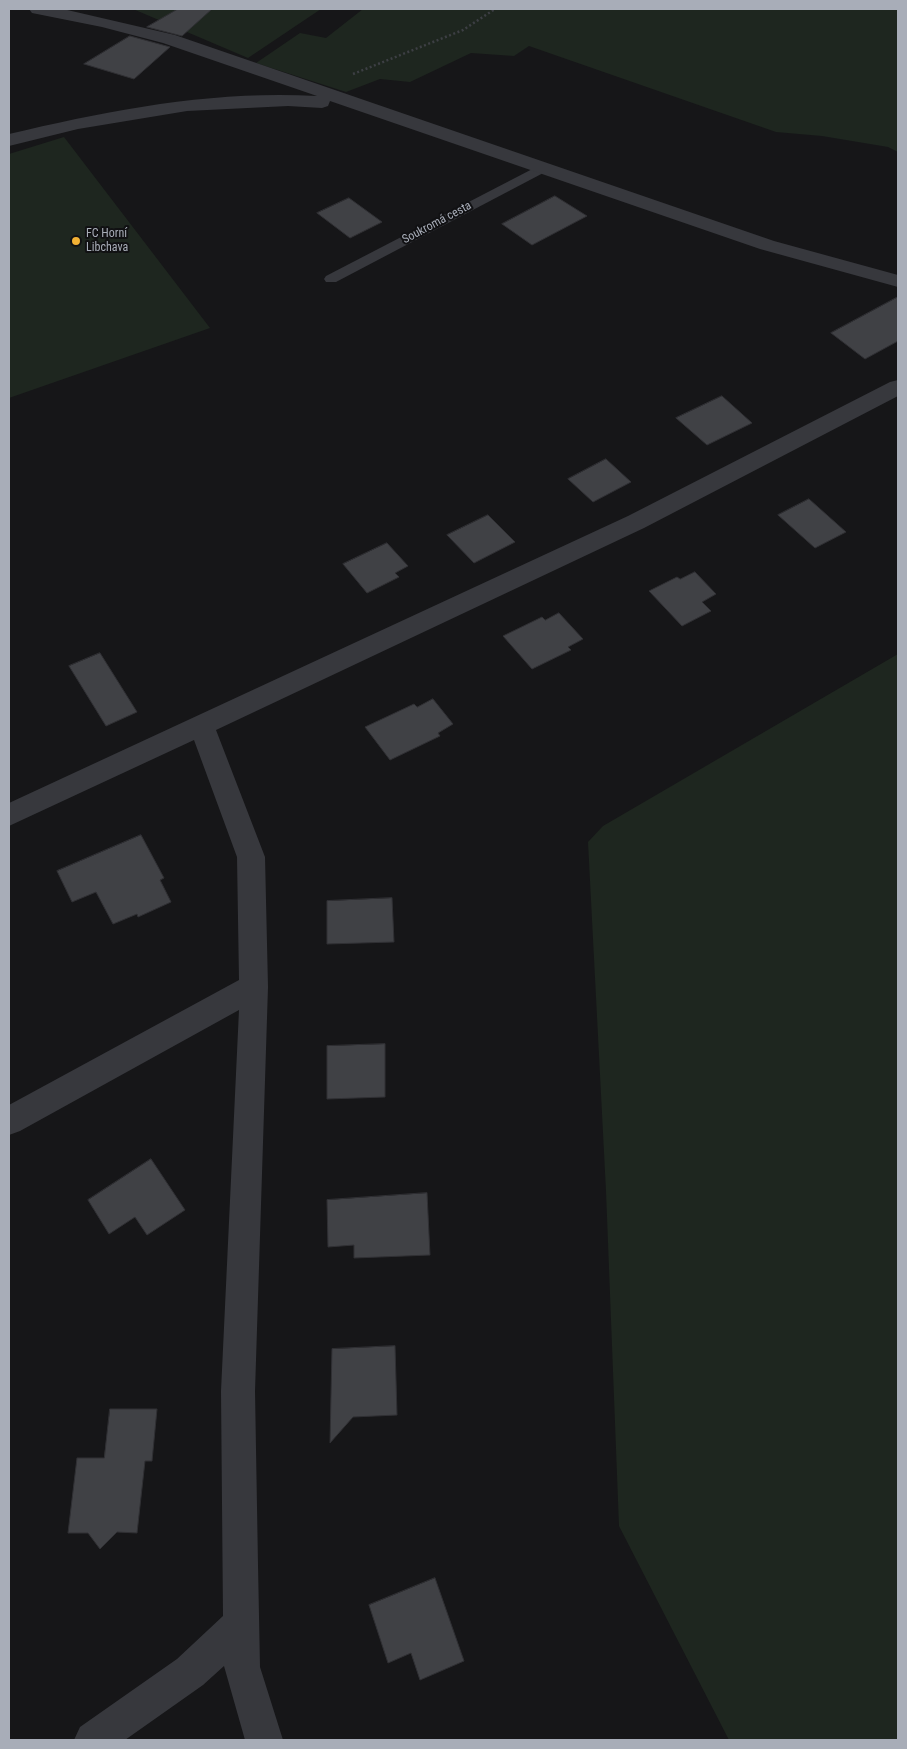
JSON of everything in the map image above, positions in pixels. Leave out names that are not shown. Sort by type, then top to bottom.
[{"type":"street","points":[[38,9],[102,22],[169,39],[768,245],[898,281]]},
{"type":"street","points":[[9,140],[78,123],[187,105],[288,100],[358,103]]},
{"type":"street","points":[[9,815],[636,522],[898,387]]},
{"type":"street","points":[[202,726],[251,857],[254,987],[238,1391],[241,1624],[242,1667],[264,1740]]},
{"type":"street","points":[[9,1122],[254,987]]},
{"type":"street","points":[[93,1740],[190,1672],[241,1624]]},
{"type":"lane","name":"Soukromá cesta","points":[[331,279],[542,168]]},
{"type":"path","points":[[310,88],[361,71],[463,30],[495,9]]},
{"type":"shaded area","points":[[133,9],[321,9],[248,58]]},
{"type":"shaded area","points":[[363,9],[898,9],[898,152],[888,147],[822,136],[776,132],[529,46],[514,56],[471,53],[410,82],[380,79],[346,92],[256,63],[300,33],[326,38]]},
{"type":"shaded area","name":"FC Horní Libchava","points":[[64,137],[210,328],[9,398],[9,154]]},
{"type":"shaded area","points":[[898,654],[898,1740],[729,1740],[619,1526],[606,1191],[588,842],[603,826]]},
{"type":"building","points":[[178,9],[212,9],[182,36],[147,27]]},
{"type":"building","points":[[130,36],[170,47],[134,79],[84,64]]},
{"type":"building","points":[[555,196],[587,216],[532,245],[502,224]]},
{"type":"building","points":[[349,198],[382,222],[350,238],[317,213]]},
{"type":"building","points":[[898,297],[898,341],[865,359],[831,333]]},
{"type":"building","points":[[722,396],[752,423],[707,445],[676,418]]},
{"type":"building","points":[[606,459],[631,482],[593,502],[568,479]]},
{"type":"building","points":[[809,499],[846,532],[815,548],[778,515]]},
{"type":"building","points":[[488,515],[515,542],[474,563],[447,535]]},
{"type":"building","points":[[387,543],[408,566],[395,573],[399,577],[367,593],[343,564]]},
{"type":"building","points":[[695,572],[716,594],[702,602],[711,611],[682,626],[649,591],[677,577],[680,579]]},
{"type":"building","points":[[559,613],[583,639],[568,647],[571,650],[532,669],[503,636],[542,617],[545,620]]},
{"type":"building","points":[[100,653],[137,712],[106,726],[69,666]]},
{"type":"building","points":[[433,699],[453,724],[438,733],[440,736],[390,760],[365,727],[414,704],[417,707]]},
{"type":"building","points":[[141,835],[164,878],[160,880],[171,902],[138,917],[137,914],[113,924],[96,892],[72,902],[57,871]]},
{"type":"building","points":[[392,898],[394,942],[327,944],[327,901]]},
{"type":"building","points":[[385,1044],[385,1097],[327,1099],[327,1046]]},
{"type":"building","points":[[151,1159],[185,1210],[147,1235],[135,1217],[109,1234],[88,1200]]},
{"type":"building","points":[[427,1193],[430,1255],[354,1258],[354,1245],[328,1247],[327,1200]]},
{"type":"building","points":[[395,1346],[397,1415],[353,1417],[330,1443],[332,1349]]},
{"type":"building","points":[[110,1409],[157,1409],[152,1461],[145,1461],[137,1533],[117,1532],[100,1549],[88,1533],[68,1533],[77,1458],[104,1458]]},
{"type":"building","points":[[435,1578],[464,1661],[420,1680],[411,1653],[388,1663],[369,1605]]},
{"type":"place","name":"FC Horní Libchava","points":[[76,241]]}]
